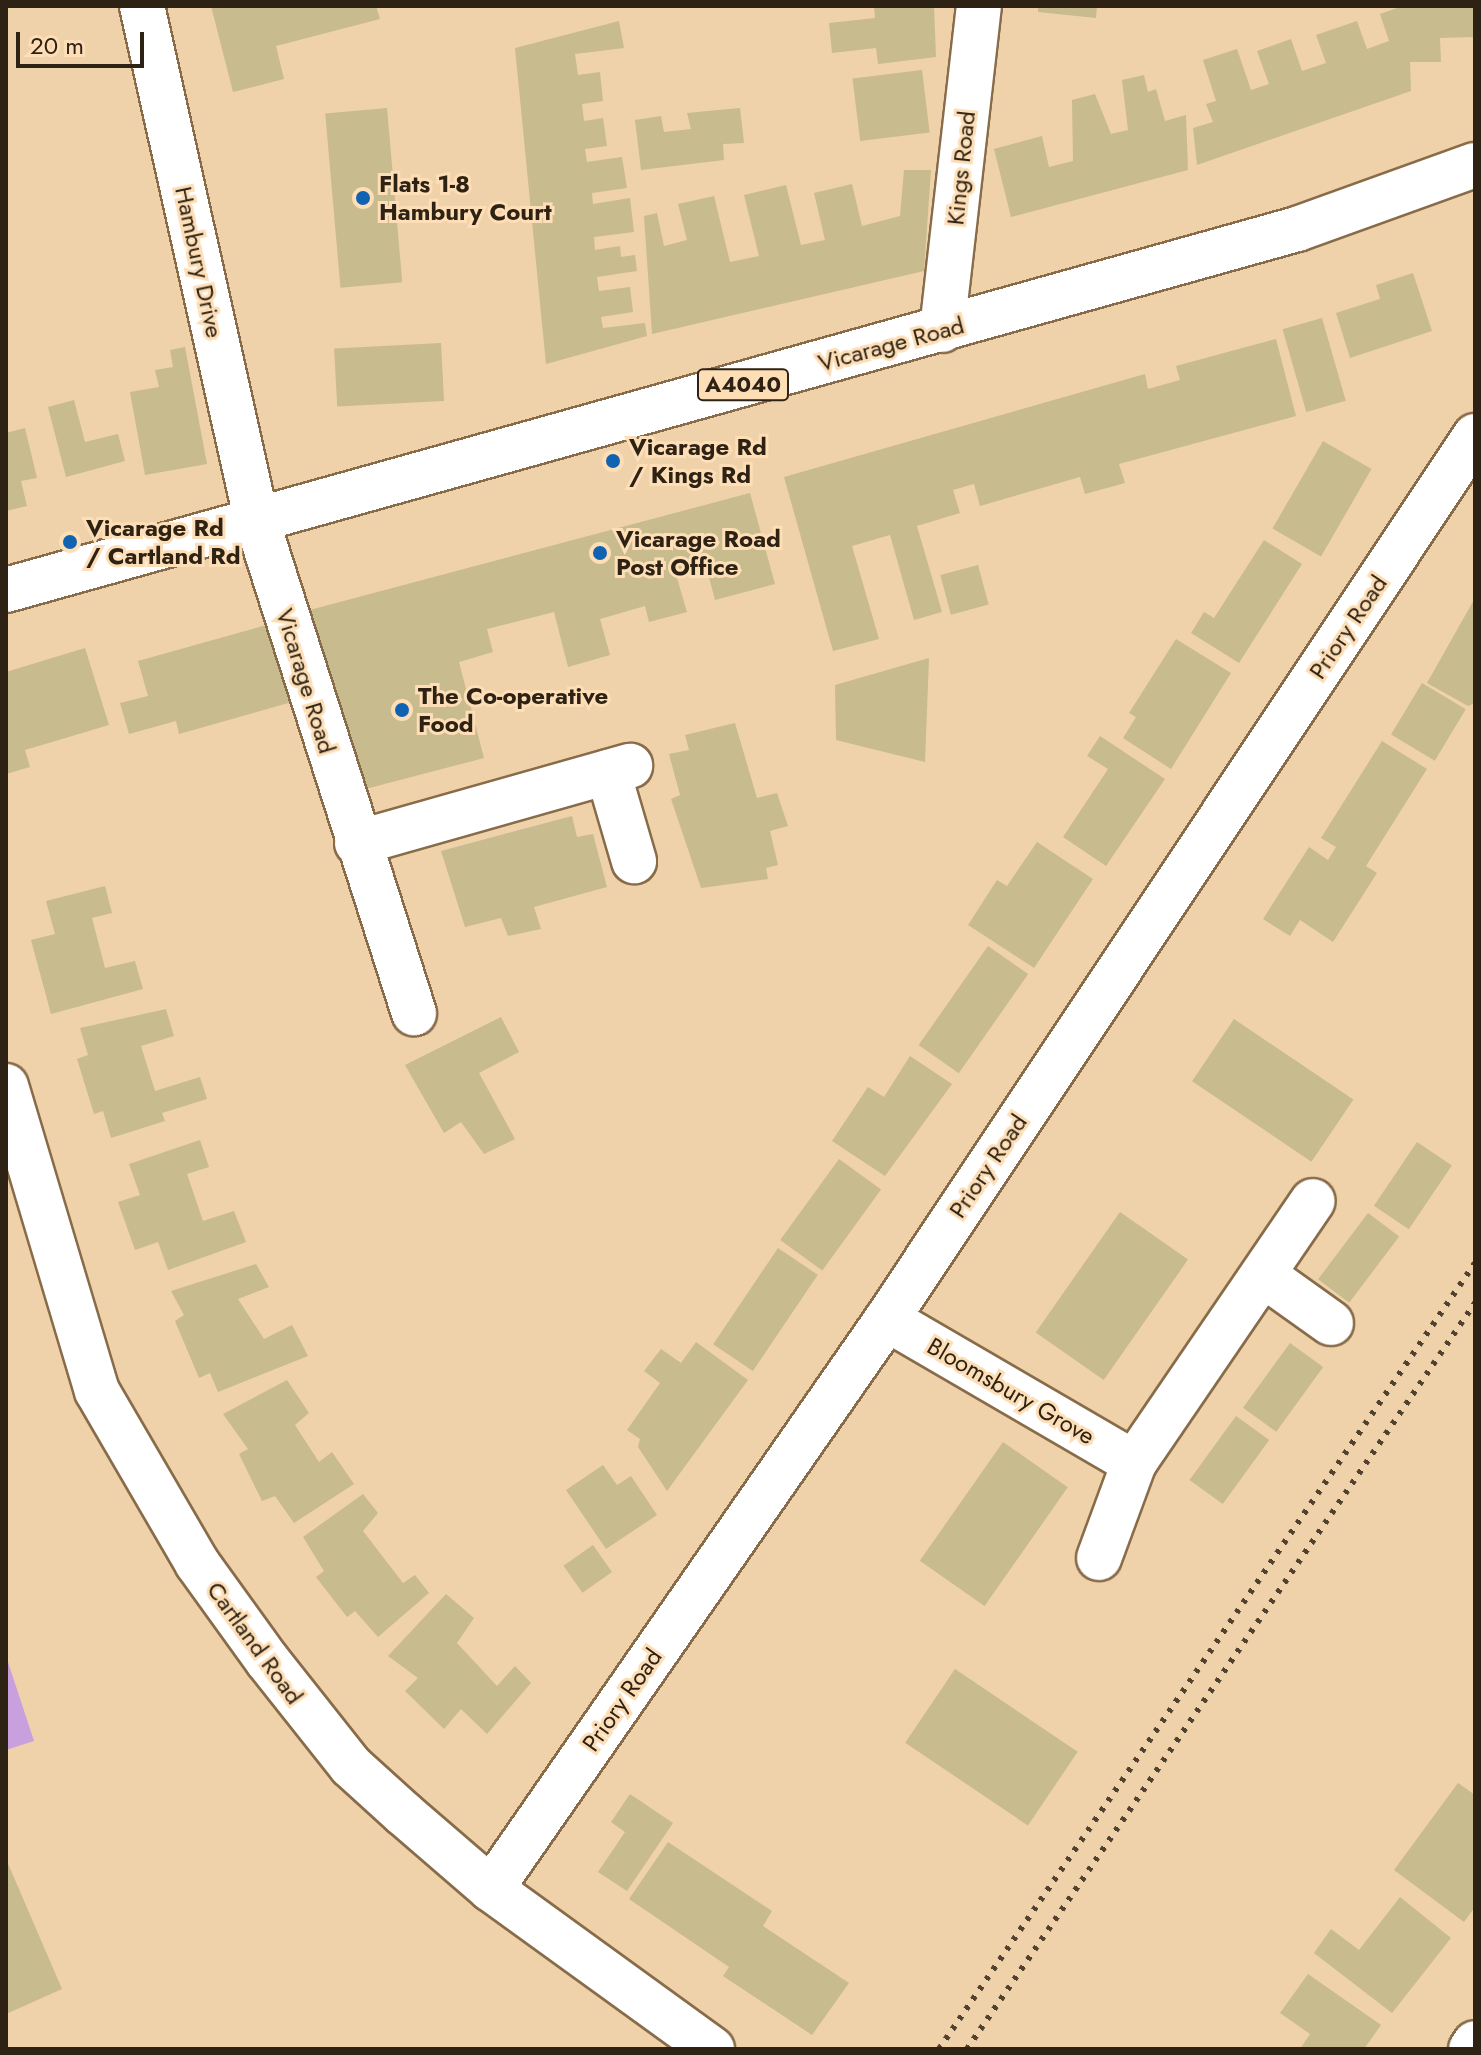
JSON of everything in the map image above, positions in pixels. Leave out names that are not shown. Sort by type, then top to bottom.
[{"type":"street","name":"Hambury Drive","points":[[142,6],[256,518]]},
{"type":"street","name":"Kings Road","points":[[942,330],[979,6]]},
{"type":"street","name":"Vicarage Road","points":[[6,590],[1297,229],[1475,165]]},
{"type":"street","name":"Priory Road","points":[[491,1889],[887,1319],[1475,436]]},
{"type":"street","name":"Vicarage Road","points":[[256,518],[357,843],[414,1013]]},
{"type":"street","points":[[357,843],[619,769],[634,861]]},
{"type":"street","name":"Cartland Road","points":[[6,1086],[97,1391],[197,1563],[351,1766],[491,1889],[712,2049]]},
{"type":"street","points":[[1099,1558],[1134,1463],[1265,1276],[1313,1201]]},
{"type":"street","points":[[1265,1276],[1331,1323]]},
{"type":"street","name":"Bloomsbury Grove","points":[[887,1319],[1134,1463]]},
{"type":"street","points":[[1471,2049],[1475,2043]]},
{"type":"shaded area","points":[[6,1656],[34,1741],[6,1750]]},
{"type":"building","points":[[211,6],[376,6],[380,19],[276,46],[284,79],[233,92]]},
{"type":"building","points":[[874,6],[934,6],[936,57],[878,64],[876,48],[832,53],[829,23],[875,18]]},
{"type":"building","points":[[1038,6],[1097,6],[1096,18],[1038,12]]},
{"type":"building","points":[[1403,6],[1475,6],[1475,37],[1440,38],[1441,62],[1410,62],[1411,91],[1197,165],[1193,128],[1213,122],[1206,104],[1216,101],[1203,60],[1237,49],[1251,90],[1269,84],[1257,51],[1291,39],[1302,71],[1326,63],[1316,35],[1357,21],[1367,49],[1389,41],[1380,14]]},
{"type":"building","points":[[619,21],[624,48],[575,54],[578,75],[600,72],[603,101],[582,104],[584,121],[603,118],[607,146],[585,149],[587,162],[622,157],[627,188],[592,193],[593,204],[630,198],[634,232],[594,237],[595,250],[620,246],[621,257],[635,255],[637,271],[597,277],[599,291],[630,287],[633,312],[601,317],[603,328],[645,323],[647,336],[546,364],[515,48]]},
{"type":"building","points":[[922,70],[930,133],[860,141],[853,79]]},
{"type":"building","points":[[1144,75],[1148,92],[1156,89],[1165,121],[1186,115],[1188,170],[1011,217],[994,149],[1042,136],[1049,167],[1073,161],[1072,100],[1095,94],[1111,134],[1128,130],[1122,80]]},
{"type":"building","name":"Flats 1-8 Hambury Court","points":[[387,108],[402,282],[340,288],[325,113]]},
{"type":"building","points":[[740,108],[744,143],[723,144],[724,160],[641,170],[635,120],[661,116],[664,132],[691,129],[687,113]]},
{"type":"building","points":[[904,170],[931,170],[924,271],[652,334],[644,216],[657,213],[664,246],[687,240],[678,204],[714,196],[730,262],[759,256],[744,195],[786,185],[801,245],[825,240],[814,193],[852,184],[862,226],[900,216]]},
{"type":"building","points":[[1413,273],[1432,331],[1350,358],[1336,313],[1380,299],[1376,285]]},
{"type":"building","points":[[1322,318],[1346,401],[1306,412],[1283,329]]},
{"type":"building","points":[[1276,339],[1296,416],[1119,464],[1125,483],[1085,494],[1080,477],[980,506],[974,484],[953,490],[960,513],[917,526],[942,612],[914,620],[890,535],[852,546],[879,639],[833,651],[784,477],[1145,374],[1148,389],[1180,380],[1176,366]]},
{"type":"building","points":[[441,343],[444,401],[337,407],[334,349]]},
{"type":"building","points":[[185,347],[207,464],[145,475],[130,392],[159,387],[155,370],[173,367],[170,350]]},
{"type":"building","points":[[74,400],[85,442],[118,434],[125,461],[66,477],[48,407]]},
{"type":"building","points":[[25,428],[37,478],[21,481],[27,506],[6,511],[6,433]]},
{"type":"building","points":[[1323,441],[1371,469],[1321,556],[1272,528]]},
{"type":"building","points":[[750,493],[775,584],[715,600],[707,570],[677,578],[687,612],[649,622],[645,606],[600,619],[610,655],[568,667],[554,612],[487,629],[493,652],[459,662],[484,758],[354,792],[306,611]]},
{"type":"building","points":[[1264,540],[1302,564],[1239,663],[1191,633],[1204,612],[1214,618]]},
{"type":"building","points":[[978,565],[989,605],[951,615],[940,575]]},
{"type":"building","points":[[1475,598],[1475,703],[1468,706],[1427,683]]},
{"type":"building","points":[[270,624],[292,702],[179,734],[176,721],[129,734],[120,703],[148,696],[138,661]]},
{"type":"building","points":[[1176,639],[1231,673],[1171,769],[1123,738],[1136,717],[1129,713]]},
{"type":"building","points":[[85,648],[109,725],[25,750],[30,767],[6,774],[6,672]]},
{"type":"building","points":[[929,658],[925,762],[836,740],[835,685]]},
{"type":"building","points":[[1422,683],[1466,709],[1435,761],[1391,734]]},
{"type":"building","points":[[735,723],[757,798],[777,793],[788,826],[770,831],[778,865],[766,868],[768,879],[701,888],[671,799],[680,795],[669,754],[689,750],[685,735]]},
{"type":"building","points":[[1100,736],[1165,779],[1106,866],[1063,837],[1108,769],[1087,756]]},
{"type":"building","points":[[1382,741],[1427,769],[1366,866],[1377,873],[1333,942],[1300,920],[1290,936],[1263,919],[1309,847],[1328,860],[1336,847],[1321,838]]},
{"type":"building","points":[[572,816],[577,837],[593,834],[607,887],[534,907],[541,929],[508,936],[501,918],[465,927],[441,851]]},
{"type":"building","points":[[1037,842],[1093,879],[1034,968],[968,925],[997,880],[1007,886]]},
{"type":"building","points":[[105,886],[112,913],[92,918],[105,968],[135,961],[143,989],[51,1014],[31,940],[55,934],[46,901]]},
{"type":"building","points":[[988,946],[1028,974],[959,1073],[919,1045]]},
{"type":"building","points":[[166,1009],[174,1036],[141,1046],[155,1091],[200,1077],[207,1099],[162,1113],[165,1121],[111,1138],[103,1111],[94,1114],[77,1059],[88,1055],[80,1028]]},
{"type":"building","points":[[501,1017],[519,1052],[479,1073],[515,1139],[484,1154],[461,1122],[444,1133],[405,1065]]},
{"type":"building","points":[[1234,1019],[1353,1100],[1311,1162],[1192,1081]]},
{"type":"building","points":[[910,1056],[952,1084],[885,1176],[832,1141],[868,1087],[884,1097]]},
{"type":"building","points":[[200,1140],[209,1167],[187,1174],[203,1221],[234,1211],[246,1242],[168,1270],[158,1242],[135,1250],[118,1202],[140,1195],[129,1164]]},
{"type":"building","points":[[1417,1142],[1452,1165],[1409,1229],[1374,1206]]},
{"type":"building","points":[[839,1159],[881,1190],[822,1270],[780,1240]]},
{"type":"building","points":[[1120,1212],[1188,1260],[1104,1380],[1036,1332]]},
{"type":"building","points":[[1368,1213],[1399,1236],[1349,1303],[1318,1279]]},
{"type":"building","points":[[778,1248],[818,1275],[753,1371],[713,1344]]},
{"type":"building","points":[[256,1264],[269,1287],[238,1299],[264,1339],[292,1325],[308,1356],[218,1392],[210,1373],[199,1378],[175,1321],[184,1315],[171,1291]]},
{"type":"building","points":[[696,1342],[748,1380],[667,1491],[638,1447],[640,1439],[627,1430],[660,1383],[644,1371],[661,1349],[681,1363]]},
{"type":"building","points":[[1290,1343],[1323,1367],[1276,1432],[1243,1408]]},
{"type":"building","points":[[287,1380],[309,1413],[295,1425],[319,1462],[332,1452],[354,1484],[294,1523],[275,1496],[262,1501],[239,1454],[248,1449],[223,1414]]},
{"type":"building","points":[[1236,1416],[1269,1440],[1223,1504],[1190,1480]]},
{"type":"building","points":[[1003,1442],[1068,1487],[985,1606],[920,1561]]},
{"type":"building","points":[[603,1465],[617,1485],[631,1476],[657,1515],[606,1549],[566,1490]]},
{"type":"building","points":[[363,1494],[378,1513],[363,1531],[403,1583],[415,1575],[429,1593],[378,1637],[355,1611],[347,1617],[316,1577],[324,1571],[303,1537]]},
{"type":"building","points":[[593,1545],[612,1572],[582,1593],[564,1566]]},
{"type":"building","points":[[446,1594],[474,1618],[457,1643],[497,1686],[515,1666],[531,1683],[487,1734],[461,1709],[444,1729],[405,1691],[418,1678],[388,1656]]},
{"type":"building","points":[[955,1669],[1078,1752],[1028,1826],[905,1743]]},
{"type":"building","points":[[1458,1783],[1475,1795],[1475,1907],[1464,1922],[1394,1870]]},
{"type":"building","points":[[630,1794],[673,1823],[627,1891],[598,1872],[625,1832],[611,1822]]},
{"type":"building","points":[[668,1842],[772,1911],[763,1926],[849,1983],[812,2035],[723,1976],[729,1967],[629,1899]]},
{"type":"building","points":[[6,1859],[62,1989],[6,2014]]},
{"type":"building","points":[[1400,1897],[1451,1938],[1392,2013],[1314,1953],[1331,1929],[1359,1950]]},
{"type":"building","points":[[1308,1974],[1381,2025],[1364,2049],[1300,2049],[1310,2034],[1280,2013]]},
{"type":"railway","points":[[939,2049],[1475,1263]]},
{"type":"railway","points":[[967,2049],[1475,1303]]},
{"type":"place","name":"Flats 1-8 Hambury Court","points":[[363,198]]},
{"type":"place","name":"Vicarage Rd / Kings Rd","points":[[613,461]]},
{"type":"place","name":"Vicarage Rd / Cartland Rd","points":[[70,542]]},
{"type":"place","name":"Vicarage Road Post Office","points":[[600,553]]},
{"type":"place","name":"The Co-operative Food","points":[[402,710]]}]
